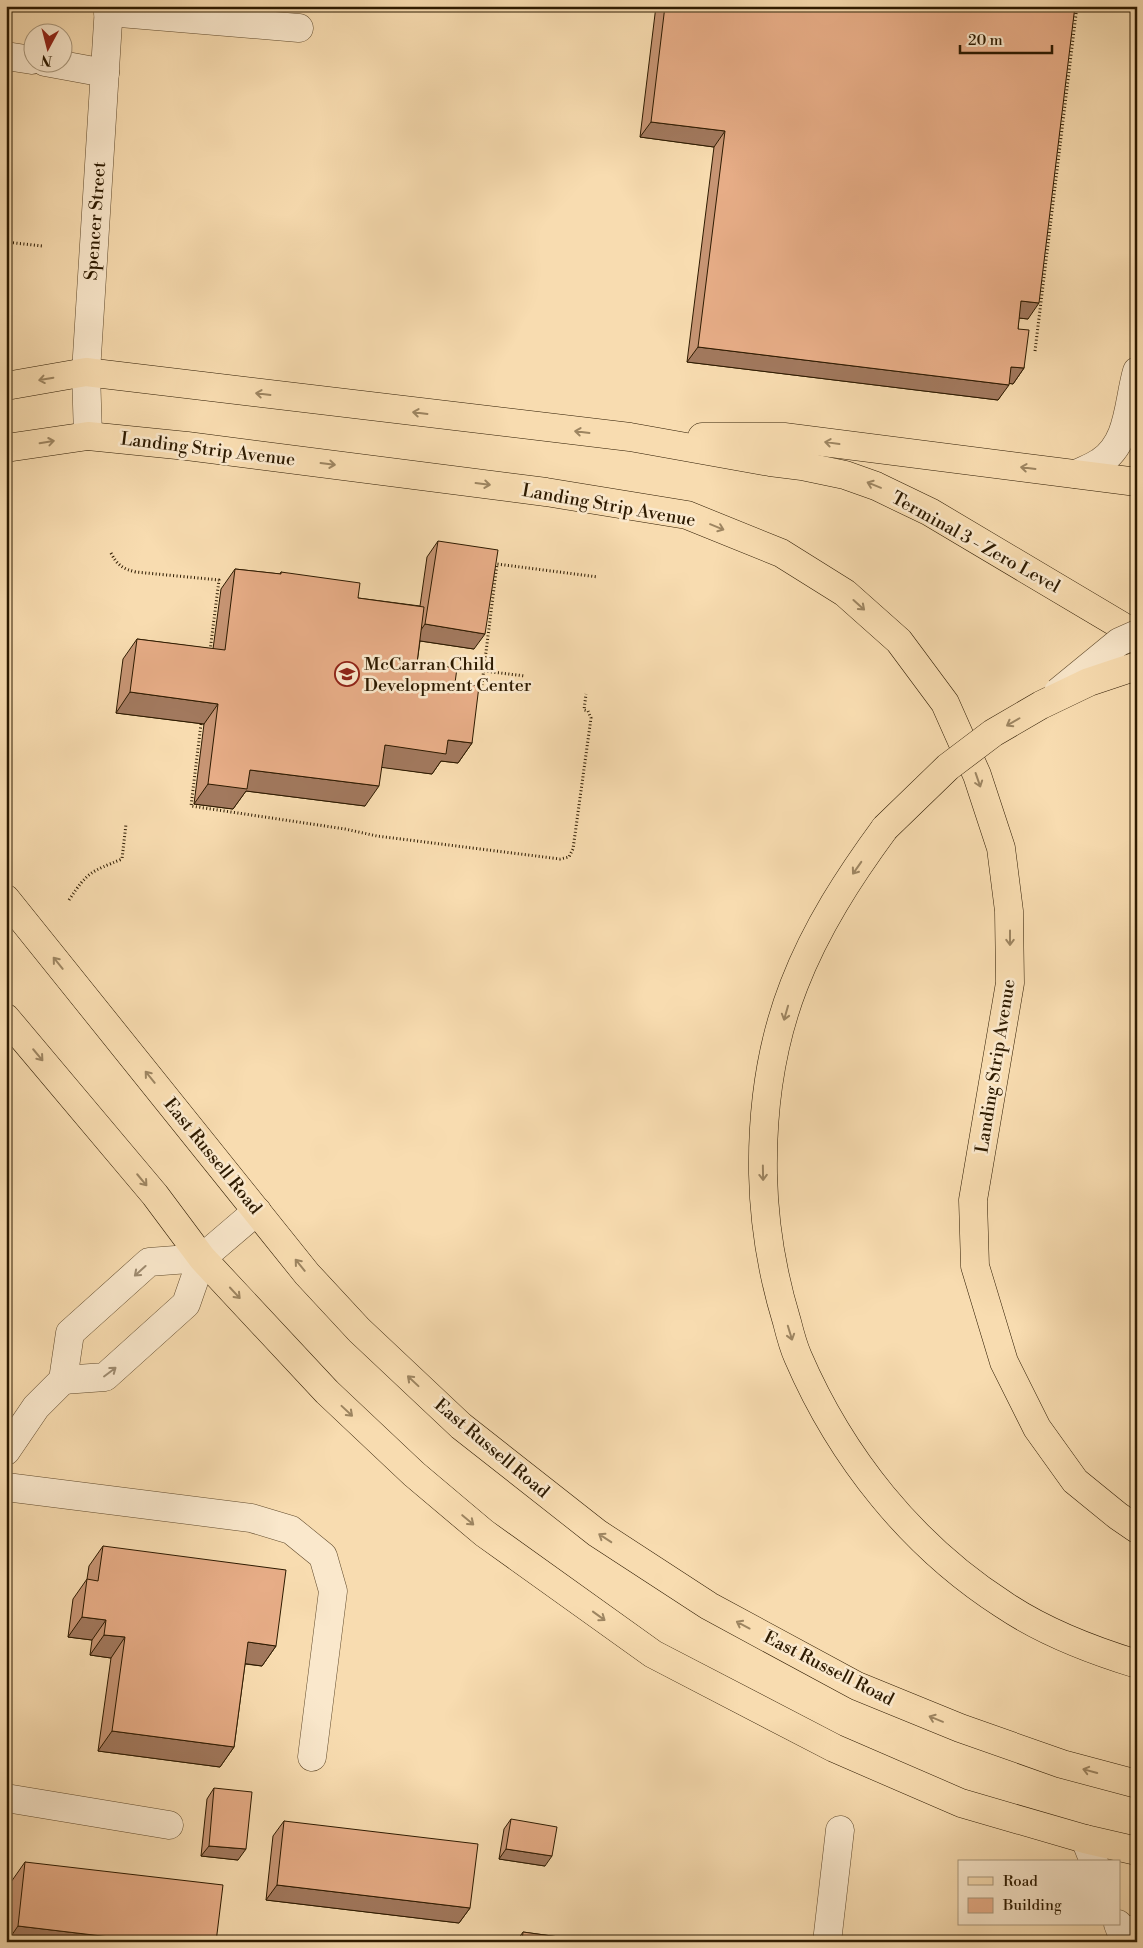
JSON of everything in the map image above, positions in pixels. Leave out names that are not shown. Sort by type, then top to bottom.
[{"type":"main road","points":[[6,386],[86,372],[630,437],[784,437],[1137,482]]},
{"type":"main road","name":"Landing Strip Avenue","points":[[6,448],[88,436],[187,446],[546,492],[687,515],[781,553],[845,593],[899,641],[945,703],[977,775],[1001,848],[1009,911],[1010,983],[974,1200],[976,1266],[1004,1362],[1037,1428],[1075,1481],[1137,1529]]},
{"type":"main road","name":"Terminal 3 - Zero Level","points":[[630,437],[817,469],[869,483],[911,502],[946,521],[1129,630],[1137,640]]},
{"type":"main road","points":[[1137,666],[1090,682],[1041,705],[993,733],[948,767],[885,828],[844,886],[794,986],[779,1035],[767,1090],[763,1145],[764,1196],[769,1252],[797,1354],[820,1405],[880,1495],[918,1536],[961,1573],[1004,1605],[1073,1641],[1099,1652],[1137,1664]]},
{"type":"main road","name":"East Russell Road","points":[[6,899],[307,1274],[359,1330],[461,1426],[597,1533],[701,1601],[857,1686],[960,1728],[1062,1764],[1137,1784]]},
{"type":"main road","points":[[6,1018],[149,1188],[202,1258],[327,1392],[414,1474],[484,1533],[653,1654],[834,1748],[952,1799],[1090,1850],[1137,1851]]},
{"type":"street","points":[[109,9],[299,28]]},
{"type":"street","name":"Spencer Street","points":[[88,436],[86,372],[109,9]]},
{"type":"street","points":[[6,56],[22,58]]},
{"type":"street","points":[[72,67],[105,73]]},
{"type":"street","points":[[1076,474],[1101,462],[1118,445],[1126,421],[1137,371]]},
{"type":"street","points":[[1041,705],[1118,642],[1129,630]]},
{"type":"street","points":[[63,1380],[105,1377],[186,1304],[202,1258],[256,1211]]},
{"type":"street","points":[[6,1450],[36,1407],[63,1380],[70,1333],[149,1262],[202,1258]]},
{"type":"street","points":[[6,1487],[252,1518],[291,1530],[322,1556],[333,1591],[312,1757]]},
{"type":"street","points":[[6,1798],[169,1825]]},
{"type":"street","points":[[827,1942],[840,1830]]},
{"type":"street","points":[[1119,1926],[1124,1940],[1137,1928]]},
{"type":"path","points":[[1035,351],[1077,6]]},
{"type":"path","points":[[6,242],[42,246]]},
{"type":"path","points":[[111,553],[115,563],[125,570],[220,580],[210,652]]},
{"type":"path","points":[[481,692],[497,564],[598,577]]},
{"type":"path","points":[[484,671],[525,676]]},
{"type":"path","points":[[201,724],[191,806],[345,829],[377,836],[560,859],[569,858],[573,849],[591,718],[588,711],[584,710],[586,694]]},
{"type":"path","points":[[69,900],[82,880],[92,872],[122,859],[126,824]]},
{"type":"building","points":[[665,6],[1075,6],[1039,303],[1021,301],[1018,329],[1029,330],[1024,368],[1011,367],[1009,385],[698,347],[725,131],[651,122]]},
{"type":"building","points":[[438,541],[498,550],[485,634],[425,624]]},
{"type":"building","points":[[235,569],[281,574],[281,572],[360,583],[358,598],[424,607],[417,663],[457,668],[455,683],[479,686],[472,743],[448,740],[446,754],[385,745],[379,786],[250,770],[247,789],[208,784],[218,704],[130,692],[137,639],[225,650]]},
{"type":"building","points":[[103,1546],[286,1570],[276,1646],[248,1642],[234,1747],[112,1731],[125,1637],[104,1635],[106,1620],[82,1617],[87,1579],[98,1581]]},
{"type":"building","points":[[214,1788],[252,1792],[246,1849],[209,1846]]},
{"type":"building","points":[[511,1819],[557,1827],[552,1856],[506,1849]]},
{"type":"building","points":[[284,1821],[478,1844],[470,1908],[277,1885]]},
{"type":"building","points":[[25,1862],[223,1885],[216,1942],[152,1942],[18,1926]]},
{"type":"building","points":[[523,1932],[595,1942],[522,1942]]},
{"type":"place","name":"McCarran Child Development Center","points":[[347,674]]}]
